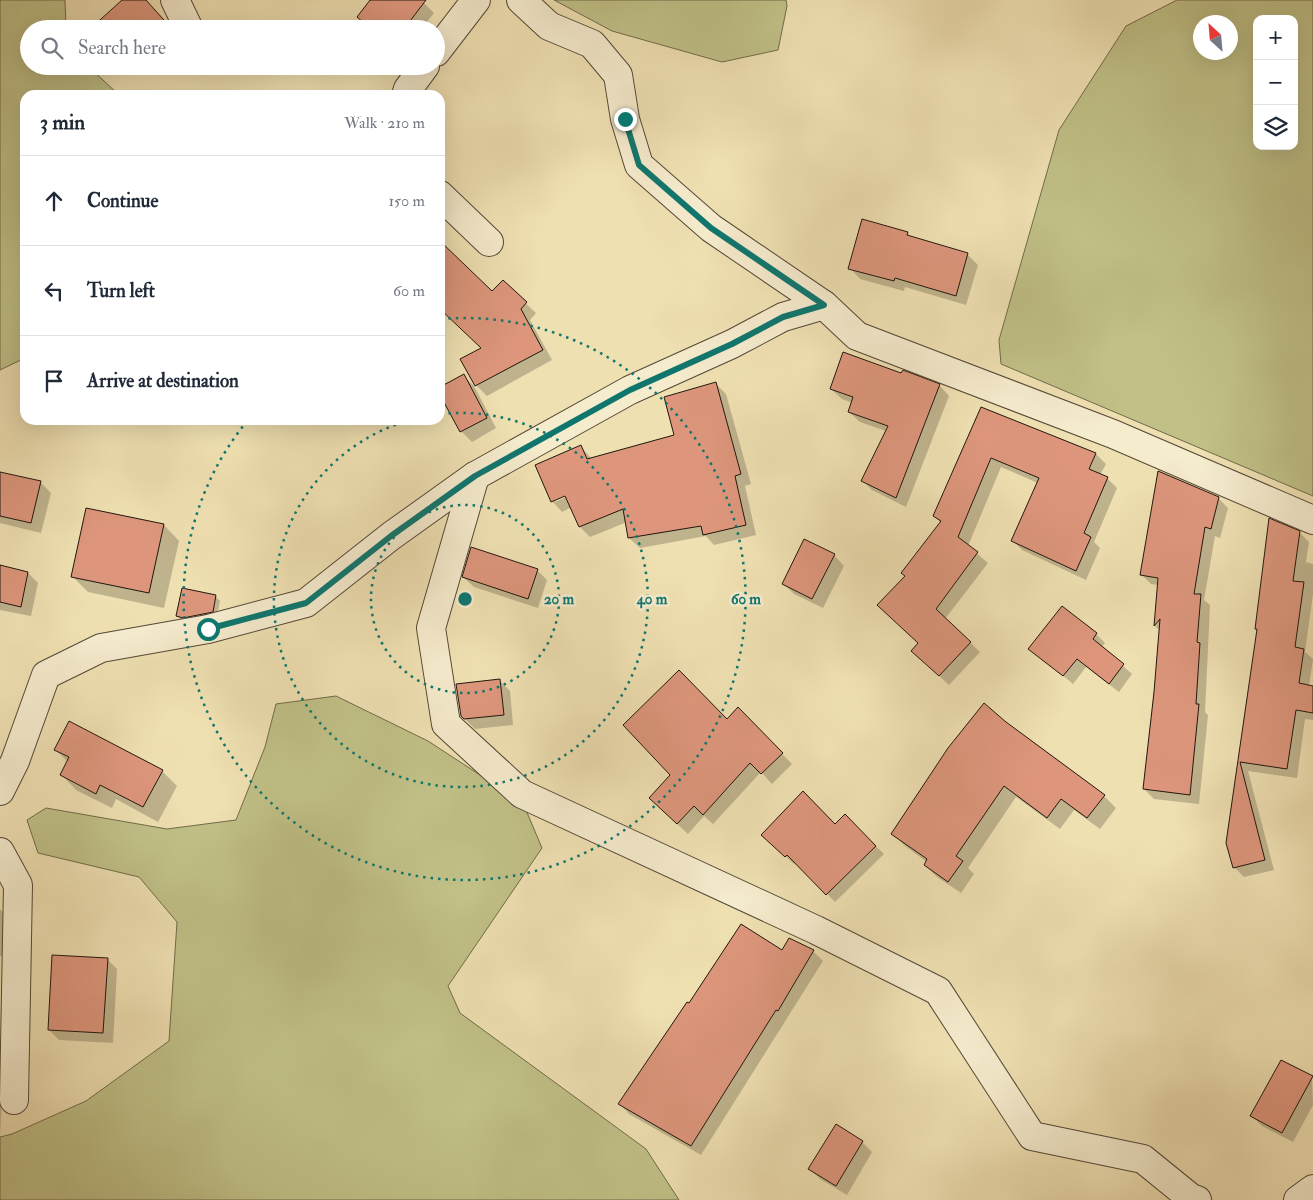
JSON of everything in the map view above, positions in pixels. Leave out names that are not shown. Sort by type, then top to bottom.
[{"type":"street","points":[[175,0],[185,20]]},
{"type":"street","points":[[445,40],[476,0]]},
{"type":"street","points":[[521,0],[549,26],[592,44],[618,75],[625,119],[639,165],[711,228],[824,305],[857,336],[1113,434],[1313,520]]},
{"type":"street","points":[[408,90],[418,75]]},
{"type":"street","points":[[445,200],[489,242]]},
{"type":"street","points":[[0,791],[15,761],[46,675],[101,648],[208,629],[306,603],[391,536],[475,476],[630,390],[732,344],[783,317],[824,305]]},
{"type":"street","points":[[475,476],[431,628],[446,724],[522,794],[816,930],[938,991],[1032,1136],[1143,1159],[1191,1198],[1197,1200]]},
{"type":"street","points":[[0,852],[18,885],[14,1100]]},
{"type":"street","points":[[1298,1200],[1313,1190]]},
{"type":"green space","points":[[0,0],[65,0],[66,20],[20,20],[20,75],[98,75],[114,90],[20,90],[20,360],[0,370]]},
{"type":"green space","points":[[554,0],[786,0],[787,6],[778,50],[722,62],[612,31]]},
{"type":"green space","points":[[1177,0],[1313,0],[1313,496],[1001,364],[999,340],[1059,130],[1126,26]]},
{"type":"green space","points":[[336,696],[428,741],[523,803],[542,848],[448,986],[460,1013],[646,1149],[679,1200],[0,1200],[0,1137],[12,1134],[86,1101],[169,1041],[177,922],[139,877],[38,853],[27,820],[46,808],[167,829],[236,820],[265,747],[276,704]]},
{"type":"building","points":[[122,0],[146,0],[164,20],[100,20]]},
{"type":"building","points":[[370,0],[426,0],[411,20],[360,20],[357,17]]},
{"type":"building","points":[[862,219],[908,232],[907,235],[968,253],[956,296],[895,278],[894,281],[848,269]]},
{"type":"building","points":[[445,246],[492,291],[503,280],[527,302],[521,309],[543,350],[475,386],[460,359],[481,348],[445,314]]},
{"type":"building","points":[[843,352],[901,373],[903,370],[940,384],[896,498],[861,481],[888,426],[848,412],[853,397],[830,389]]},
{"type":"building","points":[[464,374],[487,418],[460,432],[445,404],[445,384]]},
{"type":"building","points":[[716,382],[741,474],[735,476],[746,525],[703,535],[701,526],[628,538],[623,509],[579,527],[565,496],[551,502],[535,465],[581,445],[587,459],[674,435],[664,397]]},
{"type":"building","points":[[981,407],[1096,453],[1089,469],[1108,477],[1084,533],[1091,537],[1076,571],[1011,541],[1039,478],[991,458],[958,537],[978,552],[936,609],[971,642],[939,676],[911,651],[918,643],[877,605],[905,576],[901,573],[941,521],[933,516]]},
{"type":"building","points":[[1158,471],[1219,497],[1211,529],[1205,527],[1194,594],[1201,594],[1197,642],[1200,643],[1196,704],[1199,704],[1190,795],[1143,789],[1160,619],[1154,626],[1158,578],[1140,575]]},
{"type":"building","points":[[0,472],[41,481],[31,523],[0,516]]},
{"type":"building","points":[[86,508],[164,524],[149,593],[71,577]]},
{"type":"building","points":[[1269,518],[1300,531],[1293,581],[1304,582],[1295,647],[1304,649],[1299,683],[1313,686],[1313,713],[1296,710],[1287,769],[1240,762],[1265,860],[1233,868],[1226,843],[1257,629],[1255,629]]},
{"type":"building","points":[[804,539],[835,554],[812,599],[782,584]]},
{"type":"building","points":[[471,547],[538,569],[528,599],[462,577]]},
{"type":"building","points":[[0,565],[28,572],[21,607],[0,602]]},
{"type":"building","points":[[182,588],[216,595],[213,612],[183,618],[176,616]]},
{"type":"building","points":[[1062,606],[1097,633],[1093,639],[1124,664],[1109,684],[1077,659],[1063,676],[1028,649]]},
{"type":"building","points":[[679,670],[727,719],[738,707],[783,753],[761,774],[750,763],[703,815],[694,806],[677,824],[649,798],[670,775],[623,725]]},
{"type":"building","points":[[500,679],[504,715],[464,719],[461,716],[456,684]]},
{"type":"building","points":[[984,703],[1006,722],[1105,795],[1087,818],[1061,799],[1047,818],[1004,786],[956,856],[963,861],[948,882],[924,865],[927,859],[891,834],[948,748]]},
{"type":"building","points":[[69,721],[163,770],[143,807],[100,785],[96,794],[60,775],[69,757],[54,750]]},
{"type":"building","points":[[803,791],[835,824],[845,814],[876,846],[826,895],[787,855],[785,857],[761,835]]},
{"type":"building","points":[[741,924],[782,950],[789,938],[814,950],[778,1011],[776,1010],[691,1146],[618,1104],[687,1002],[689,1003]]},
{"type":"building","points":[[52,955],[108,958],[103,1033],[48,1030]]},
{"type":"building","points":[[1281,1060],[1313,1076],[1282,1133],[1250,1116]]},
{"type":"building","points":[[836,1124],[863,1141],[836,1186],[808,1169]]},
{"type":"route","points":[[208,629],[306,603],[391,536],[475,476],[630,390],[732,344],[783,317],[824,305],[711,228],[639,165],[625,119]]}]
